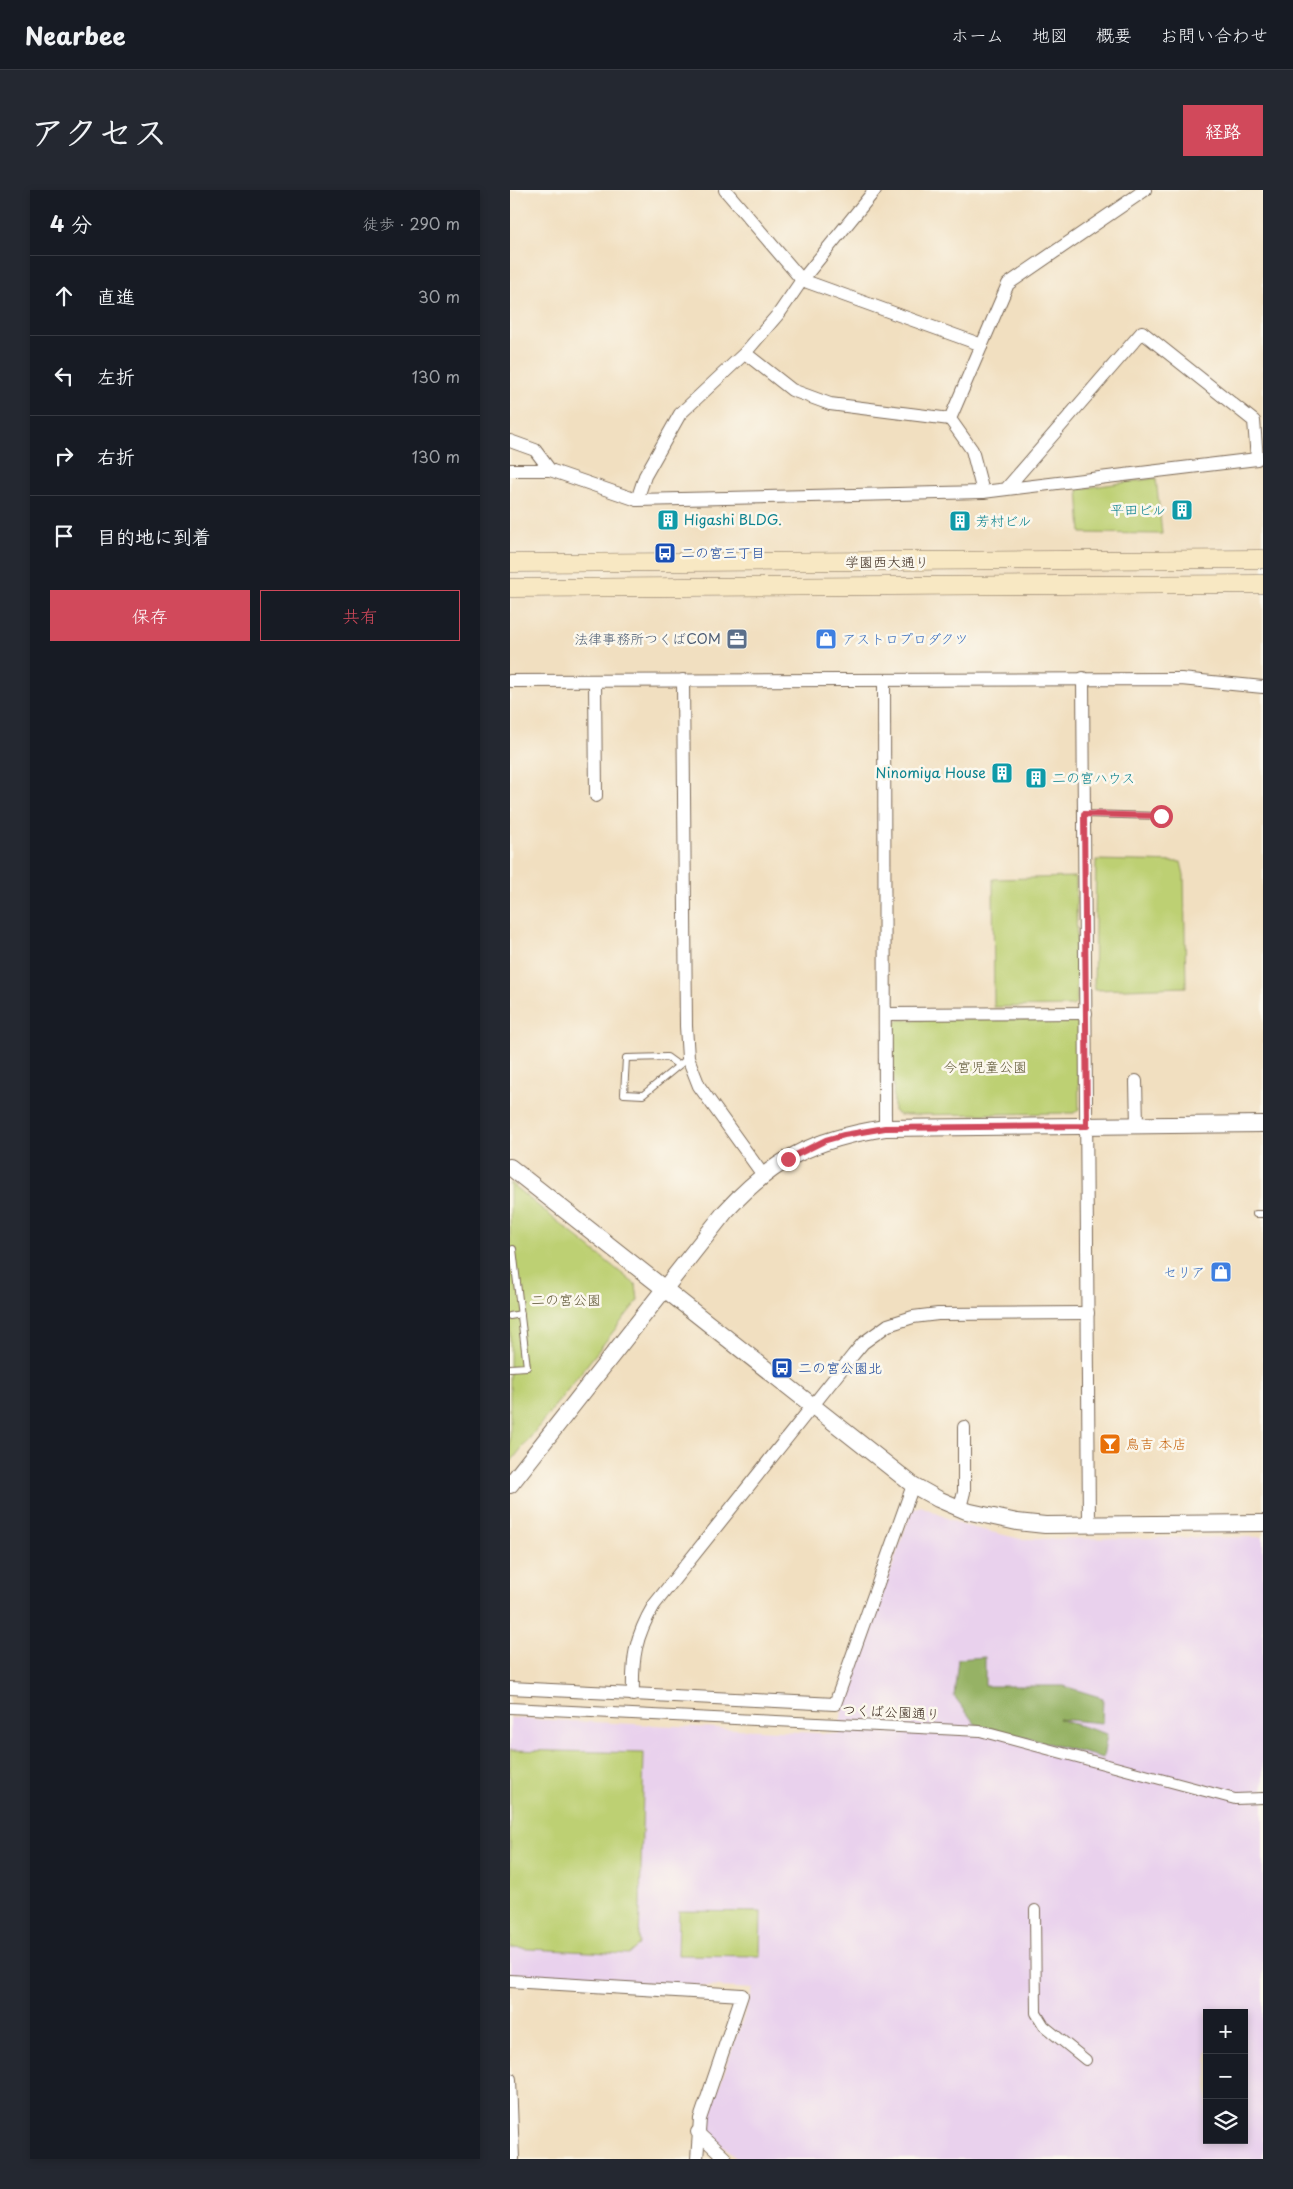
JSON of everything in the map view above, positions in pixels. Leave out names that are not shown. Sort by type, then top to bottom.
[{"type":"main road","name":"学園西大通り","points":[[510,563],[1263,559]]},
{"type":"main road","name":"学園西大通り","points":[[510,588],[1263,584]]},
{"type":"street","points":[[725,190],[802,280],[982,345]]},
{"type":"street","points":[[637,500],[645,476],[680,414],[745,353],[780,312],[802,280],[875,190]]},
{"type":"street","points":[[950,419],[1008,284],[1141,191]]},
{"type":"street","points":[[510,470],[550,470],[637,500],[983,492],[1258,459],[1259,420],[1142,332],[1006,489]]},
{"type":"street","points":[[745,353],[792,390],[830,404],[950,419],[972,450],[983,492]]},
{"type":"street","points":[[510,441],[535,450],[550,470]]},
{"type":"street","points":[[1083,678],[1090,1523]]},
{"type":"street","points":[[510,681],[1083,678],[1180,679],[1263,687]]},
{"type":"street","points":[[683,680],[683,1062],[763,1175]]},
{"type":"street","points":[[884,680],[885,1128]]},
{"type":"street","points":[[595,681],[596,796]]},
{"type":"street","points":[[885,1014],[1086,1014]]},
{"type":"street","points":[[1136,1081],[1137,1125]]},
{"type":"street","points":[[510,1485],[744,1191],[763,1175],[795,1155],[826,1140],[885,1128],[1263,1124]]},
{"type":"street","points":[[510,1167],[913,1485],[960,1508],[993,1518],[1045,1525],[1090,1523],[1263,1523]]},
{"type":"street","points":[[633,1695],[633,1669],[638,1637],[654,1605],[863,1343],[888,1325],[900,1320],[938,1314],[1088,1313]]},
{"type":"street","points":[[960,1508],[964,1492],[964,1427]]},
{"type":"street","points":[[510,1688],[835,1704],[913,1485]]},
{"type":"street","name":"つくば公園通り","points":[[510,1708],[579,1713],[980,1731],[1236,1799],[1260,1798]]},
{"type":"street","points":[[1034,1910],[1036,2013],[1044,2026],[1086,2060]]},
{"type":"street","points":[[510,1982],[742,1995],[700,2119],[697,2132],[697,2159]]},
{"type":"street","points":[[510,2079],[513,2159]]},
{"type":"street","points":[[697,2132],[726,2159]]},
{"type":"lane","points":[[1084,814],[1161,816]]},
{"type":"lane","points":[[667,1057],[683,1062],[643,1095],[624,1094],[626,1058],[667,1057]]},
{"type":"lane","points":[[510,1368],[527,1367],[512,1249]]},
{"type":"lane","points":[[510,1316],[521,1314]]},
{"type":"shaded area","points":[[921,1506],[962,1525],[1021,1539],[1263,1537],[1263,2159],[737,2159],[705,2128],[753,1989],[510,1974],[510,1718],[839,1734],[842,1711],[912,1509]]},
{"type":"green space","points":[[1156,478],[1162,534],[1081,533],[1078,489]]},
{"type":"green space","points":[[1096,860],[1181,862],[1184,875],[1186,987],[1094,990]]},
{"type":"green space","points":[[1076,877],[1077,1002],[1073,1006],[994,1007],[993,879]]},
{"type":"green space","name":"今宮児童公園","points":[[1073,1019],[1078,1024],[1079,1109],[1074,1113],[899,1115],[894,1111],[892,1026],[899,1020]]},
{"type":"green space","name":"二の宮公園","points":[[510,1183],[636,1285],[638,1300],[510,1463]]},
{"type":"green space","points":[[985,1657],[985,1686],[1064,1686],[1103,1698],[1102,1723],[1058,1719],[1107,1734],[1103,1758],[975,1724],[954,1696],[958,1659]]},
{"type":"green space","points":[[510,1750],[644,1753],[639,1945],[629,1954],[510,1948]]},
{"type":"green space","points":[[679,1911],[761,1912],[760,1956],[678,1955]]},
{"type":"place","name":"平田ビル","points":[[1182,510]]},
{"type":"place","name":"Higashi BLDG.","points":[[668,520]]},
{"type":"place","name":"芳村ビル","points":[[960,521]]},
{"type":"place","name":"二の宮三丁目","points":[[665,553]]},
{"type":"place","name":"法律事務所つくばCOM","points":[[737,639]]},
{"type":"place","name":"アストロプロダクツ","points":[[826,639]]},
{"type":"place","name":"Ninomiya House","points":[[1002,773]]},
{"type":"place","name":"二の宮ハウス","points":[[1036,778]]},
{"type":"place","name":"セリア","points":[[1221,1272]]},
{"type":"place","name":"二の宮公園北","points":[[782,1368]]},
{"type":"place","name":"鳥吉 本店","points":[[1110,1444]]},
{"type":"route","points":[[788,1159],[826,1140],[885,1128],[1087,1126],[1084,814],[1161,816]]}]
